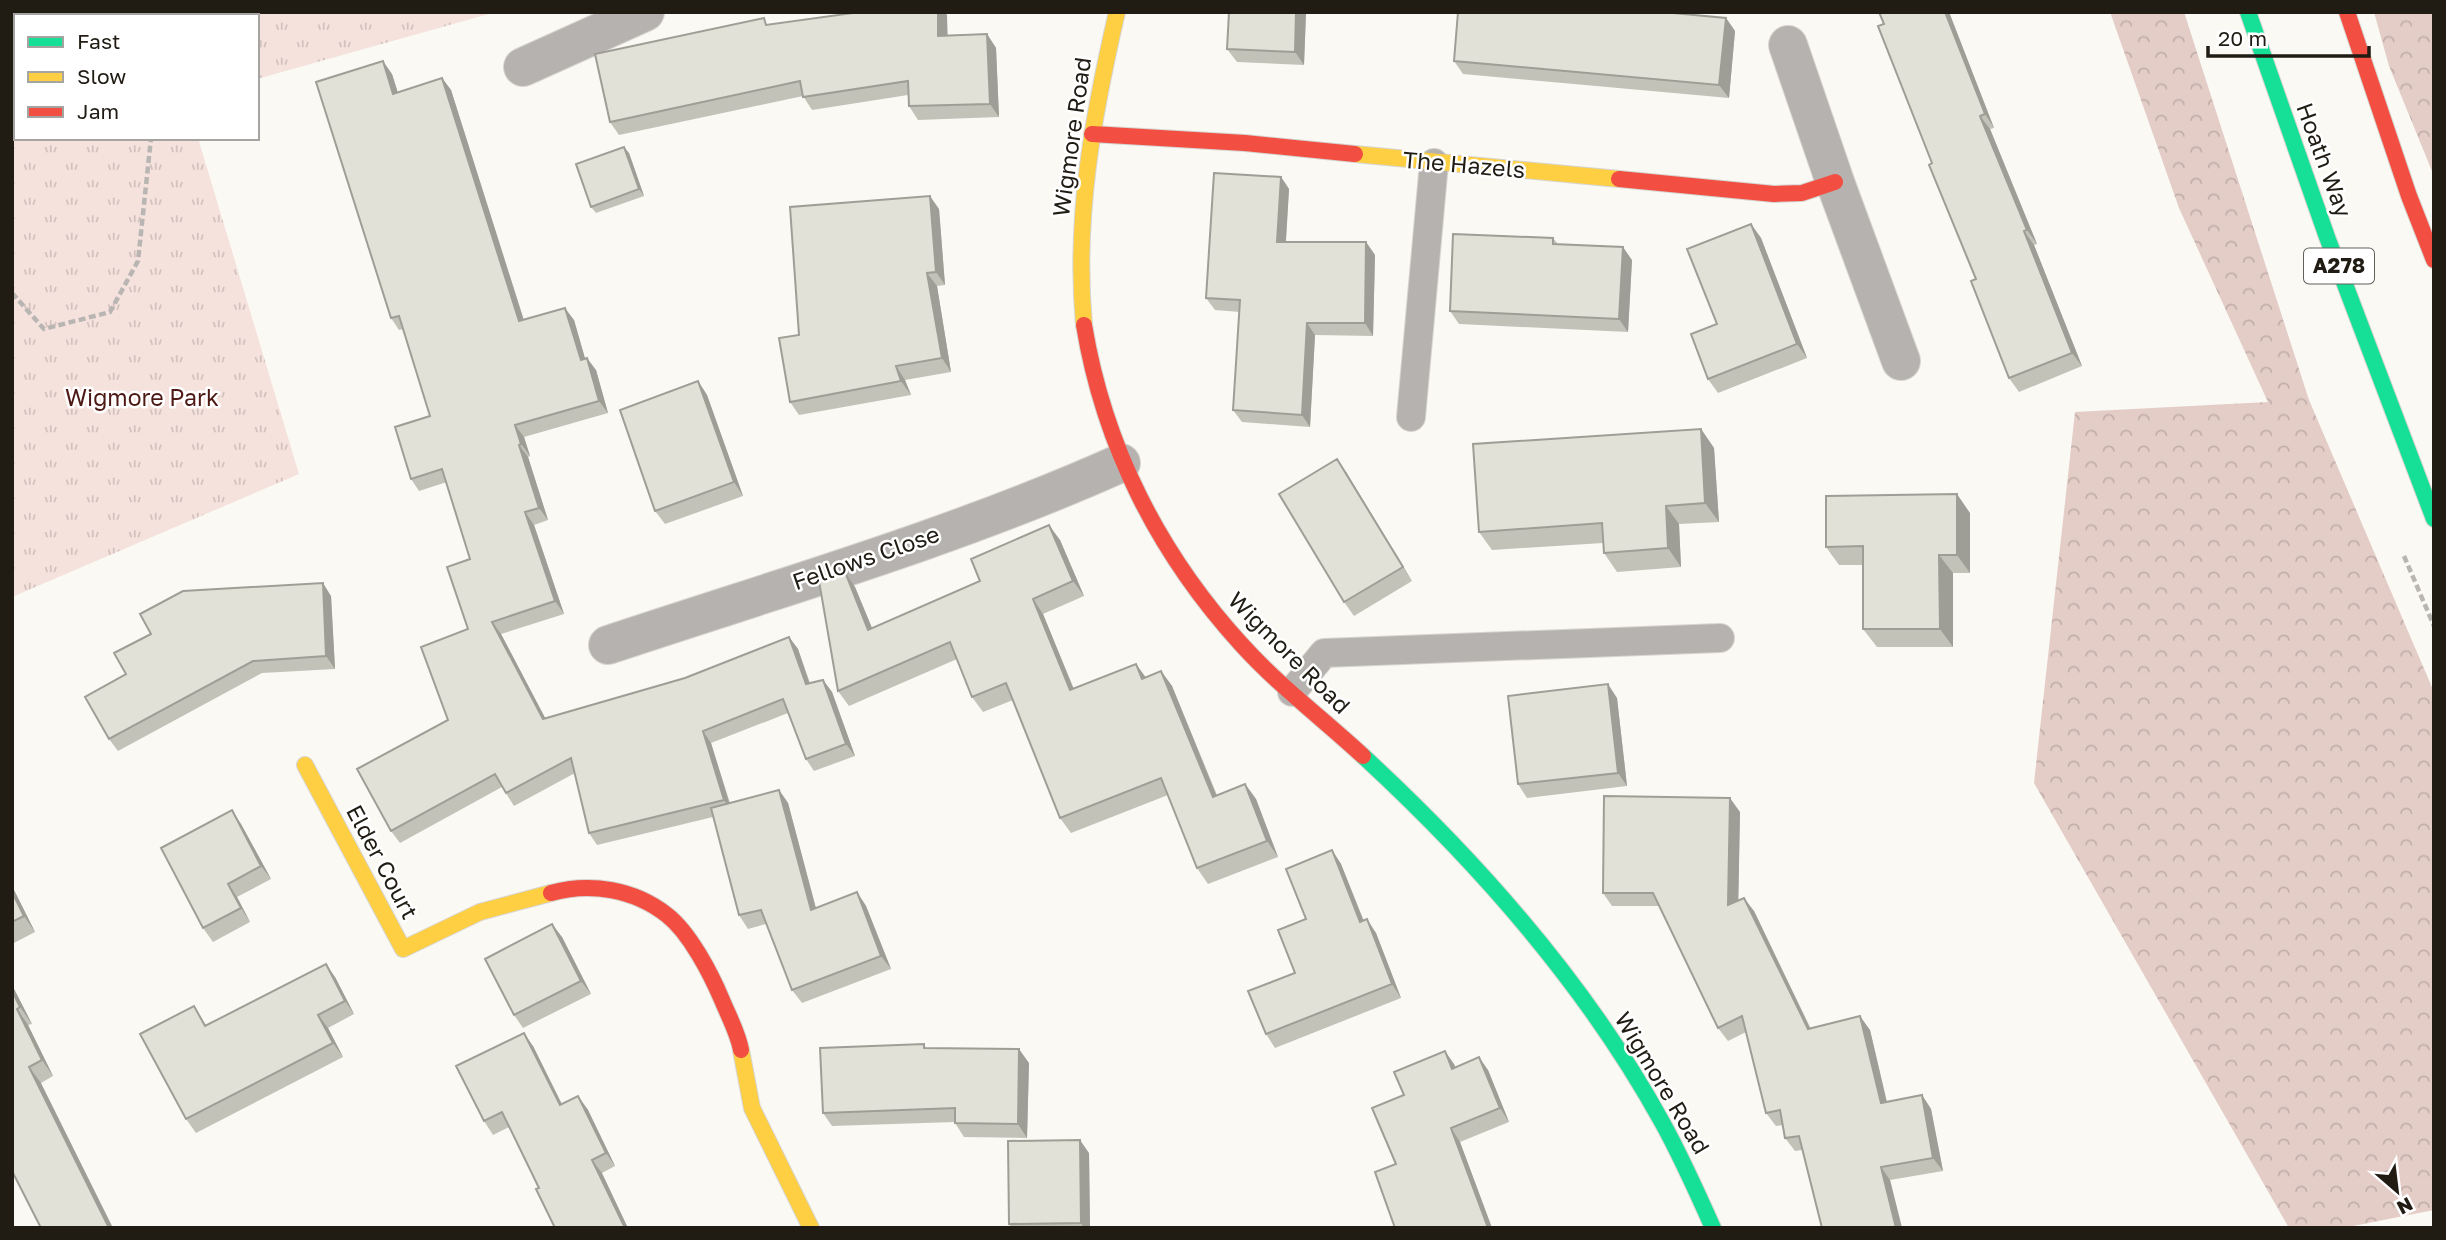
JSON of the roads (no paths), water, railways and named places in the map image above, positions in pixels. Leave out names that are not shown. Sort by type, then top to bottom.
[{"type":"street","points":[[523,67],[645,12]]},
{"type":"street","name":"Wigmore Road","points":[[1117,12],[1092,134],[1083,201],[1079,278],[1090,363],[1102,409],[1121,463],[1169,553],[1242,646],[1377,768],[1451,843],[1525,924],[1563,972],[1653,1104],[1683,1159],[1713,1228]]},
{"type":"street","name":"Hoath Way","points":[[2248,12],[2328,237],[2434,519]]},
{"type":"street","points":[[2347,12],[2409,196],[2434,260]]},
{"type":"street","points":[[1788,45],[1901,361]]},
{"type":"street","name":"The Hazels","points":[[1092,134],[1245,144],[1774,194],[1802,193],[1835,182]]},
{"type":"street","name":"Fellows Close","points":[[608,645],[908,545],[1058,491],[1121,463]]},
{"type":"street","name":"Elder Court","points":[[305,765],[403,949],[480,912],[571,887],[607,888],[639,899],[668,916],[696,950],[715,984],[739,1040],[752,1108],[811,1228]]},
{"type":"lane","points":[[1411,417],[1434,163]]},
{"type":"lane","points":[[1292,692],[1324,653],[1720,638]]},
{"type":"park label","name":"Wigmore Park","points":[[142,398]]}]
